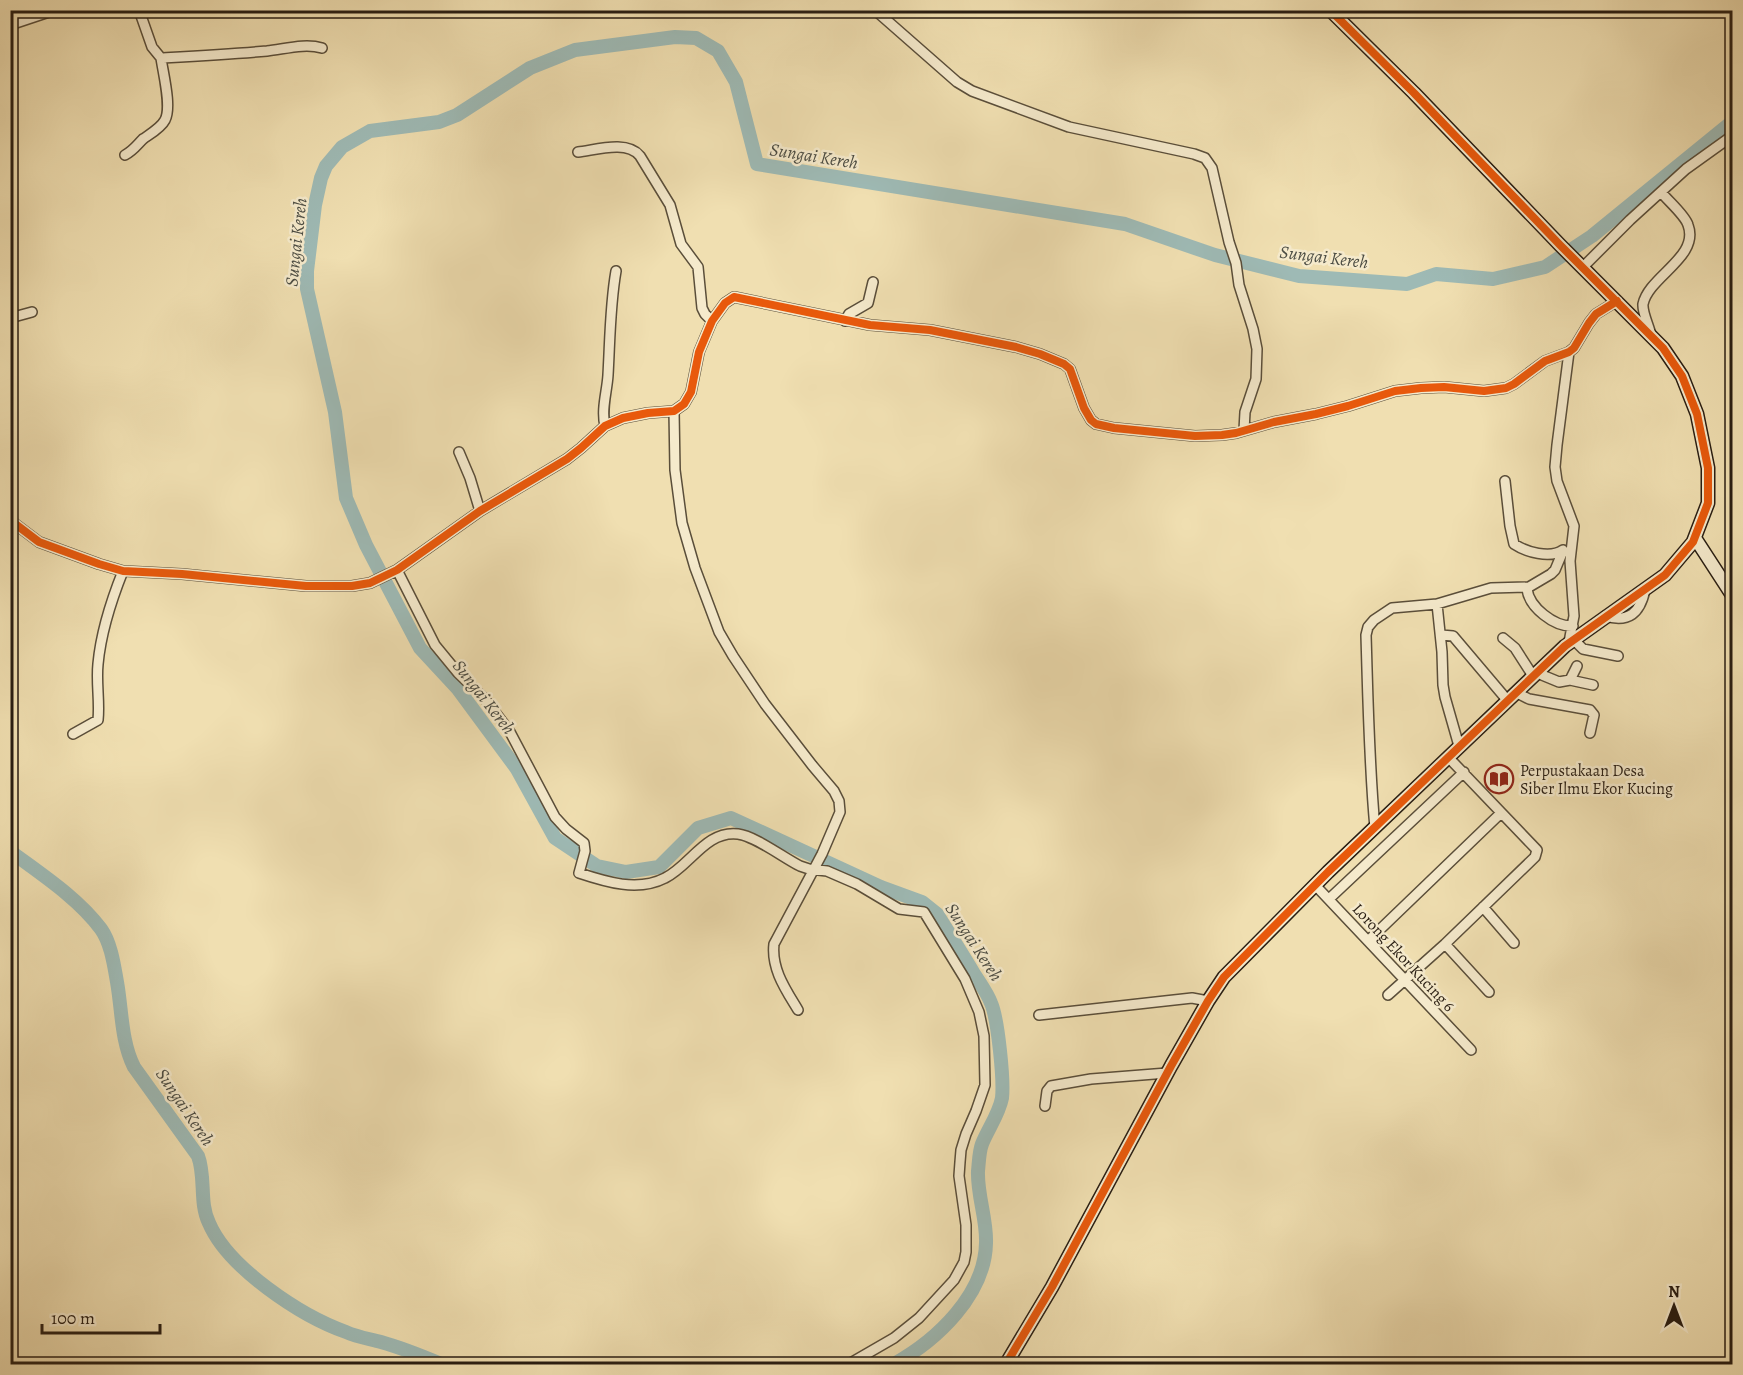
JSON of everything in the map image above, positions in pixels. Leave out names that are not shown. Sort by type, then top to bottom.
[{"type":"street","points":[[10,25],[55,10]]},
{"type":"street","points":[[125,155],[133,151],[142,140],[165,121],[167,113],[161,58],[152,47],[139,10]]},
{"type":"street","points":[[875,10],[957,82],[972,91],[1069,127],[1205,158],[1212,168],[1236,263],[1238,282],[1253,329],[1257,354],[1256,379],[1245,412],[1244,430]]},
{"type":"street","points":[[1006,1365],[1052,1287],[1167,1073],[1208,1001],[1231,969],[1315,885],[1571,641],[1665,575],[1695,538],[1709,498],[1705,446],[1697,414],[1682,376],[1663,348],[1330,10]]},
{"type":"street","points":[[161,58],[307,46],[322,48]]},
{"type":"street","points":[[1583,267],[1630,220],[1690,166],[1732,136]]},
{"type":"street","points":[[578,152],[625,148],[640,156],[670,205],[681,244],[698,267],[702,308],[712,321]]},
{"type":"street","points":[[1651,335],[1644,314],[1645,300],[1658,280],[1682,257],[1689,236],[1688,224],[1661,192]]},
{"type":"street","points":[[605,426],[603,411],[612,326],[612,291],[616,271]]},
{"type":"street","points":[[845,321],[849,315],[868,303],[873,282]]},
{"type":"street","points":[[10,520],[39,542],[123,571],[182,574],[306,586],[352,586],[380,580],[480,511],[567,459],[605,426],[623,418],[674,411],[684,404],[691,392],[699,352],[712,321],[725,303],[734,297],[845,321],[883,327],[930,330],[1016,347],[1054,359],[1070,369],[1088,415],[1100,426],[1196,436],[1222,435],[1331,411],[1395,391],[1437,387],[1501,390],[1514,384],[1545,361],[1569,352],[1596,314],[1617,301]]},
{"type":"street","points":[[10,318],[32,312]]},
{"type":"street","points":[[1569,352],[1555,467],[1557,481],[1574,526],[1570,561],[1574,616],[1571,641]]},
{"type":"street","points":[[674,411],[675,470],[682,523],[695,568],[719,632],[765,704],[838,797],[840,812],[819,862],[780,930],[773,948],[774,961],[781,981],[798,1010]]},
{"type":"street","points":[[459,452],[480,511]]},
{"type":"street","points":[[1505,481],[1514,544],[1536,552],[1554,554],[1563,551]]},
{"type":"street","points":[[1375,828],[1371,787],[1366,630],[1374,620],[1392,608],[1437,604],[1491,588],[1527,588],[1555,570],[1571,538]]},
{"type":"street","points":[[1695,538],[1732,595]]},
{"type":"street","points":[[73,734],[98,720],[101,639],[123,571]]},
{"type":"street","points":[[393,573],[435,645],[484,699],[510,732],[555,817],[570,833],[582,840],[585,851],[579,873],[626,885],[646,884],[664,879],[673,873],[710,840],[734,834],[753,839],[809,869],[819,862]]},
{"type":"street","points":[[1527,588],[1529,597],[1544,615],[1558,623],[1573,626]]},
{"type":"street","points":[[1437,604],[1445,697],[1460,746]]},
{"type":"street","points":[[1441,635],[1452,636],[1512,697],[1590,710],[1594,715],[1590,733]]},
{"type":"street","points":[[1503,639],[1515,648],[1535,674],[1559,682],[1570,680],[1593,684]]},
{"type":"street","points":[[1571,641],[1583,649],[1618,656]]},
{"type":"street","points":[[1570,680],[1577,666]]},
{"type":"street","points":[[1388,995],[1445,944],[1537,853],[1448,757]]},
{"type":"street","points":[[1329,899],[1464,772]]},
{"type":"street","points":[[1368,940],[1501,813]]},
{"type":"street","points":[[819,862],[827,871],[857,884],[899,909],[926,914],[957,963],[974,998],[982,1026],[985,1057],[985,1085],[960,1156],[959,1176],[967,1242],[964,1262],[954,1280],[914,1323],[849,1365]]},
{"type":"street","name":"Lorong Ekor Kucing 6","points":[[1315,885],[1471,1050]]},
{"type":"street","points":[[1483,907],[1514,943]]},
{"type":"street","points":[[1445,944],[1489,992]]},
{"type":"street","points":[[1039,1015],[1192,998],[1208,1001]]},
{"type":"street","points":[[1045,1106],[1047,1089],[1051,1086],[1167,1073]]},
{"type":"waterway","name":"Sungai Kereh","points":[[894,1364],[926,1342],[956,1314],[968,1298],[984,1262],[986,1234],[978,1180],[979,1157],[982,1144],[1002,1098],[998,1035],[994,1011],[989,999],[937,914],[922,902],[881,887],[731,818],[698,828],[659,867],[626,872],[597,866],[555,838],[517,769],[458,689],[420,648],[366,545],[346,498],[335,412],[307,289],[315,205],[326,166],[342,147],[370,131],[439,122],[457,115],[530,68],[575,50],[675,37],[696,38],[718,51],[736,82],[757,164],[1125,224],[1215,255],[1299,276],[1407,284],[1436,274],[1493,279],[1545,267],[1592,236],[1732,122]]},
{"type":"waterway","name":"Sungai Kereh","points":[[10,851],[70,897],[101,929],[110,947],[124,1036],[130,1057],[134,1067],[198,1156],[206,1215],[218,1240],[232,1257],[268,1288],[308,1315],[350,1334],[397,1347],[441,1364]]},
{"type":"cycle path","points":[[1006,1364],[1052,1287],[1171,1066],[1224,977],[1328,872],[1565,646],[1665,575],[1693,542],[1708,503],[1708,468],[1697,414],[1682,376],[1663,348],[1330,10]]},
{"type":"cycle path","points":[[10,520],[39,542],[123,571],[182,574],[306,586],[352,586],[370,583],[397,570],[480,511],[567,459],[605,426],[623,418],[674,411],[684,404],[691,392],[699,352],[712,321],[725,303],[734,297],[870,325],[930,330],[1040,354],[1070,369],[1084,408],[1096,424],[1114,428],[1195,436],[1236,433],[1348,406],[1395,391],[1444,387],[1484,391],[1506,388],[1545,361],[1569,352],[1596,314],[1617,301]]},
{"type":"place","name":"Perpustakaan Desa Siber Ilmu Ekor Kucing","points":[[1499,779]]}]
